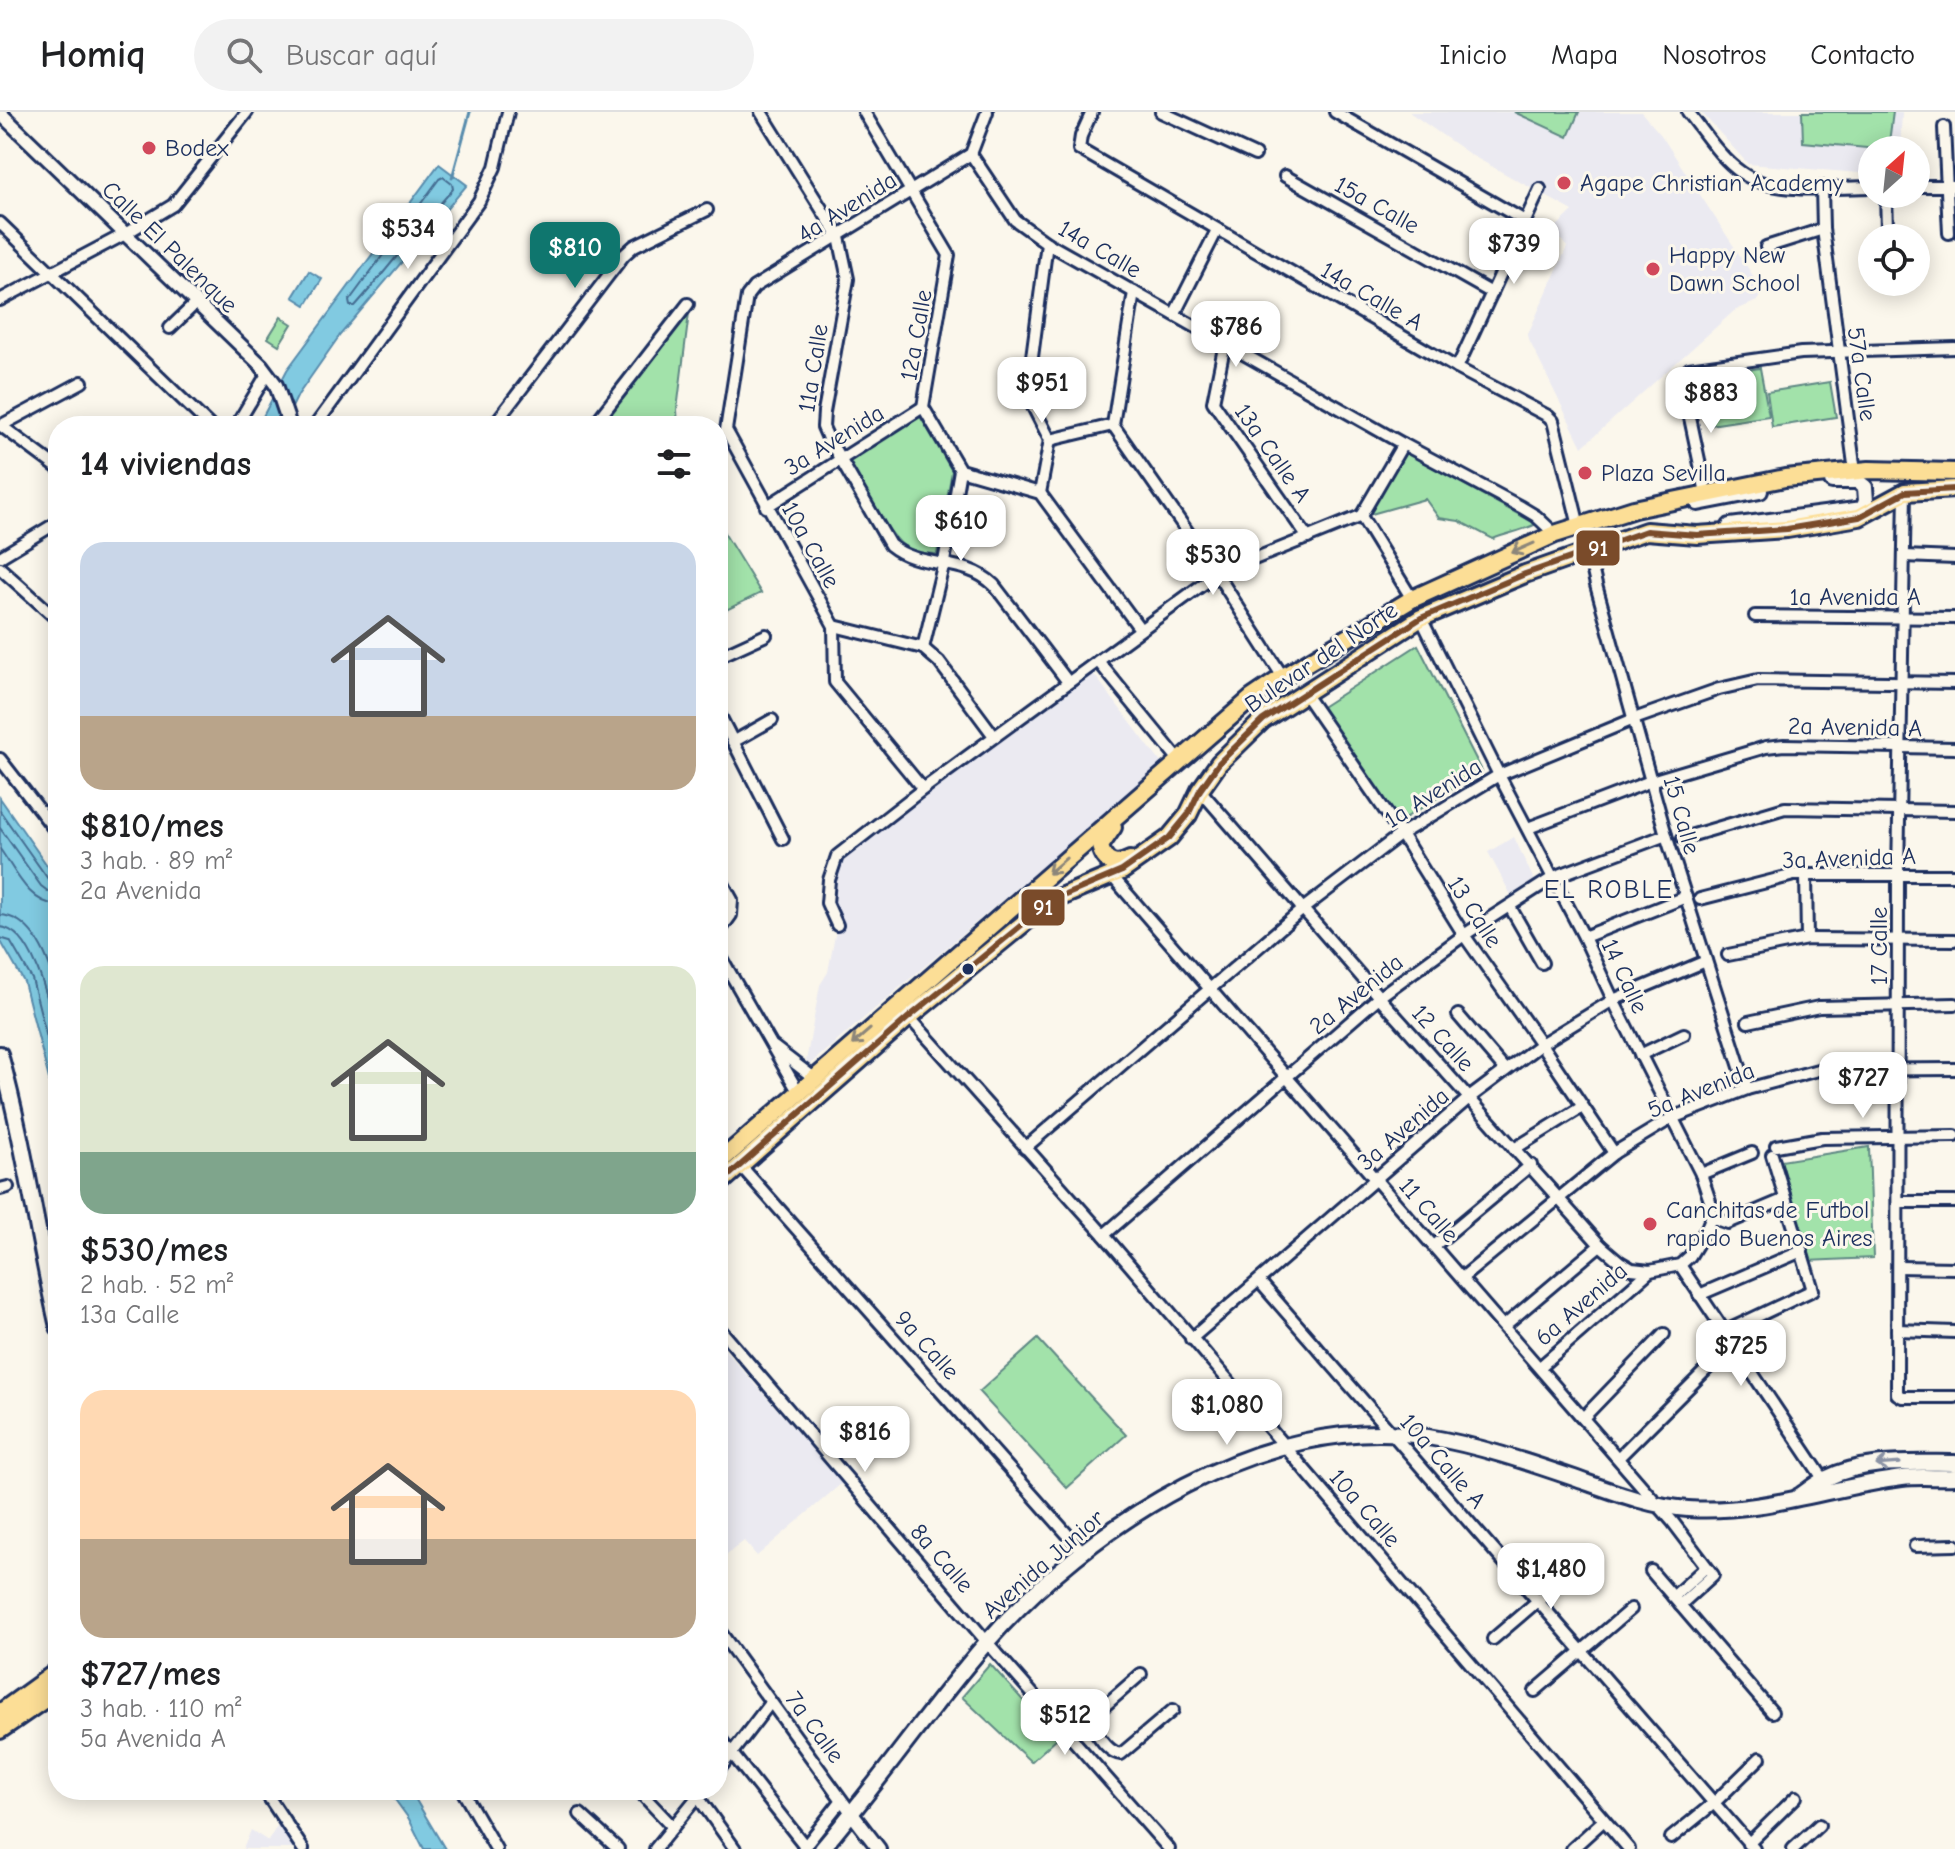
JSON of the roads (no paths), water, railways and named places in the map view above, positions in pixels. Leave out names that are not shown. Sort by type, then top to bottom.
[{"type":"highway","name":"Bulevar del Norte","points":[[728,1154],[1252,698],[1412,599],[1555,534],[1634,509],[1785,478],[1855,472],[1955,472]]},
{"type":"highway","name":"Bulevar del Norte","points":[[728,1176],[909,1017],[1051,901],[1122,871],[1169,838],[1188,815],[1200,790],[1219,763],[1263,720],[1421,618],[1588,550],[1646,531],[1697,535],[1787,529],[1859,517],[1905,492],[1955,489]]},
{"type":"highway","points":[[1263,720],[1244,732],[1210,765],[1164,832],[1129,861],[1119,865],[1107,861],[1100,846],[1103,839],[1126,811],[1201,746],[1275,687],[1444,583]]},
{"type":"highway","points":[[0,1713],[48,1678]]},
{"type":"highway","points":[[0,1730],[48,1697]]},
{"type":"main road","points":[[1634,509],[1722,500],[1778,487],[1843,480],[1857,481],[1866,492],[1863,509],[1712,528],[1646,531]]},
{"type":"main road","points":[[0,1054],[15,1108],[48,1282]]},
{"type":"main road","name":"Avenida Junior","points":[[822,1849],[987,1642],[1083,1552],[1139,1512],[1204,1477],[1284,1446],[1354,1433],[1428,1437],[1549,1469],[1660,1506],[1730,1510],[1904,1478],[1955,1477]]},
{"type":"main road","name":"Avenida Junior","points":[[1796,1499],[1824,1479],[1874,1465],[1955,1463]]},
{"type":"street","points":[[0,300],[173,205],[247,112]]},
{"type":"street","points":[[320,416],[466,222],[495,167],[508,112]]},
{"type":"street","name":"11a Calle","points":[[761,112],[839,237],[848,279],[823,427],[840,459],[890,545],[918,561],[944,562],[984,575],[1068,682]]},
{"type":"street","name":"12a Calle","points":[[864,112],[950,259],[923,407],[960,470]]},
{"type":"street","points":[[971,154],[987,112]]},
{"type":"street","name":"14a Calle A","points":[[1092,112],[1081,136],[1079,149],[1457,368],[1548,416],[1553,421],[1579,526]]},
{"type":"street","points":[[1161,112],[1255,155]]},
{"type":"street","points":[[1335,112],[1525,221]]},
{"type":"street","points":[[1688,112],[1721,155],[1741,173],[1762,184],[1858,187]]},
{"type":"street","name":"Calle El Palenque","points":[[0,113],[197,302],[267,374],[276,385],[287,416]]},
{"type":"street","points":[[1944,127],[1951,186],[1949,233]]},
{"type":"street","name":"4a Avenida","points":[[747,296],[754,287],[971,154]]},
{"type":"street","name":"14a Calle","points":[[971,154],[1015,220],[1047,243],[1521,507],[1555,534]]},
{"type":"street","name":"15a Calle","points":[[1285,176],[1492,293]]},
{"type":"street","points":[[1930,186],[1951,186]]},
{"type":"street","name":"57a Calle","points":[[1822,187],[1823,229],[1855,472]]},
{"type":"street","points":[[1457,368],[1540,189]]},
{"type":"street","points":[[501,416],[624,255],[634,246],[707,210]]},
{"type":"street","points":[[0,223],[200,416]]},
{"type":"street","points":[[1766,247],[1823,229]]},
{"type":"street","points":[[1175,313],[1217,230]]},
{"type":"street","points":[[1040,493],[1050,440],[1027,395],[1047,243]]},
{"type":"street","points":[[1134,292],[1113,425],[1217,574],[1283,677]]},
{"type":"street","name":"10a Calle","points":[[728,417],[747,296]]},
{"type":"street","points":[[170,328],[197,302]]},
{"type":"street","points":[[601,416],[688,304]]},
{"type":"street","name":"13a Calle A","points":[[1225,343],[1213,402],[1308,538]]},
{"type":"street","points":[[1706,493],[1682,380],[1689,369],[1801,353],[1955,348]]},
{"type":"street","points":[[242,416],[267,374]]},
{"type":"street","points":[[48,461],[0,426],[82,382]]},
{"type":"street","name":"3a Avenida","points":[[766,507],[923,407]]},
{"type":"street","points":[[1050,440],[1113,425]]},
{"type":"street","name":"10a Calle","points":[[728,434],[834,626],[835,682],[923,789]]},
{"type":"street","points":[[837,925],[827,903],[829,880],[837,856],[994,736],[1217,574],[1361,516],[1403,444]]},
{"type":"street","points":[[923,648],[944,562],[960,470],[1040,493],[1140,629]]},
{"type":"street","name":"17 Calle","points":[[1905,492],[1898,874],[1897,1394],[1902,1397],[1955,1397]]},
{"type":"street","points":[[1361,516],[1412,599]]},
{"type":"street","points":[[0,557],[48,528]]},
{"type":"street","name":"15 Calle","points":[[1588,550],[1666,835],[1747,1089]]},
{"type":"street","points":[[1904,556],[1955,558]]},
{"type":"street","points":[[0,568],[48,611]]},
{"type":"street","name":"1a Avenida A","points":[[1755,616],[1955,618]]},
{"type":"street","name":"14 Calle","points":[[1421,618],[1701,1174],[1710,1201],[1711,1217]]},
{"type":"street","points":[[834,626],[923,648],[939,662],[994,736]]},
{"type":"street","points":[[728,652],[766,635]]},
{"type":"street","points":[[1098,661],[1179,760]]},
{"type":"street","name":"1a Avenida","points":[[1025,1148],[1304,908],[1401,834],[1499,775],[1634,719],[1719,689],[1758,680],[1955,683]]},
{"type":"street","name":"13 Calle","points":[[1304,693],[1401,834],[1464,935],[1614,1153]]},
{"type":"street","points":[[733,742],[772,720]]},
{"type":"street","points":[[728,732],[783,839]]},
{"type":"street","name":"2a Avenida A","points":[[1528,828],[1651,781],[1778,745],[1955,748]]},
{"type":"street","points":[[0,759],[48,821]]},
{"type":"street","name":"12 Calle","points":[[1200,790],[1600,1245],[1632,1269],[1650,1271]]},
{"type":"street","points":[[1683,838],[1785,808],[1955,811]]},
{"type":"street","name":"2a Avenida","points":[[1104,1235],[1379,997],[1464,935],[1554,877],[1666,835]]},
{"type":"street","name":"11 Calle","points":[[1111,875],[1660,1506],[1709,1571],[1677,1601]]},
{"type":"street","name":"3a Avenida A","points":[[1700,899],[1794,875],[1955,875]]},
{"type":"street","points":[[1806,875],[1807,939]]},
{"type":"street","points":[[728,893],[732,900],[728,919]]},
{"type":"street","points":[[1584,937],[1686,897]]},
{"type":"street","points":[[1510,907],[1542,963]]},
{"type":"street","points":[[1728,955],[1807,939],[1955,940]]},
{"type":"street","name":"3a Avenida","points":[[1191,1339],[1505,1070],[1613,1000],[1706,961]]},
{"type":"street","points":[[728,970],[799,1093]]},
{"type":"street","points":[[1748,1022],[1819,1007],[1955,1004]]},
{"type":"street","points":[[1458,1015],[1505,1070]]},
{"type":"street","name":"10a Calle","points":[[909,1017],[1104,1235],[1629,1849]]},
{"type":"street","points":[[1640,1055],[1684,1034]]},
{"type":"street","points":[[769,1044],[814,1078]]},
{"type":"street","name":"5a Avenida","points":[[1462,1278],[1614,1153],[1672,1118],[1747,1089],[1818,1070],[1955,1069]]},
{"type":"street","points":[[1514,1149],[1582,1107]]},
{"type":"street","points":[[1724,1332],[1810,1294],[1813,1286],[1785,1199],[1774,1150],[1822,1138],[1955,1136]]},
{"type":"street","points":[[1701,1174],[1752,1153]]},
{"type":"street","name":"9a Calle","points":[[740,1165],[1083,1552]]},
{"type":"street","points":[[1434,1246],[1531,1165]]},
{"type":"street","points":[[1650,1271],[1680,1265],[1699,1244],[1711,1217],[1728,1223],[1785,1199]]},
{"type":"street","points":[[1898,1202],[1955,1202]]},
{"type":"street","points":[[1504,1326],[1600,1245]]},
{"type":"street","points":[[1699,1295],[1802,1251]]},
{"type":"street","points":[[1680,1265],[1832,1493]]},
{"type":"street","points":[[1898,1267],[1955,1268]]},
{"type":"street","name":"6a Avenida","points":[[1540,1367],[1650,1271]]},
{"type":"street","name":"10a Calle A","points":[[1259,1281],[1751,1846]]},
{"type":"street","points":[[1897,1330],[1955,1332]]},
{"type":"street","points":[[1583,1418],[1664,1334]]},
{"type":"street","name":"8a Calle","points":[[728,1339],[1169,1849]]},
{"type":"street","points":[[1618,1458],[1709,1367]]},
{"type":"street","points":[[1915,1546],[1955,1545]]},
{"type":"street","points":[[1493,1639],[1589,1557]]},
{"type":"street","points":[[1651,1571],[1772,1712]]},
{"type":"street","points":[[1535,1691],[1631,1609]]},
{"type":"street","name":"7a Calle","points":[[728,1643],[879,1849]]},
{"type":"street","points":[[1141,1674],[1093,1716],[1091,1725],[1109,1749],[1121,1754],[1173,1710]]},
{"type":"street","points":[[728,1759],[770,1703]]},
{"type":"street","points":[[1079,1747],[1097,1733]]},
{"type":"street","points":[[728,1751],[804,1848],[841,1801]]},
{"type":"street","points":[[1671,1838],[1714,1803],[1760,1758]]},
{"type":"street","points":[[1751,1846],[1796,1797]]},
{"type":"street","points":[[271,1800],[303,1849]]},
{"type":"street","points":[[468,1800],[496,1849]]},
{"type":"street","points":[[647,1800],[673,1827]]},
{"type":"street","points":[[655,1849],[692,1800]]},
{"type":"street","points":[[703,1800],[731,1847]]},
{"type":"street","points":[[580,1814],[618,1849]]},
{"type":"street","points":[[1572,1849],[1604,1820]]},
{"type":"street","points":[[1793,1849],[1819,1825]]},
{"type":"water","points":[[439,164],[467,185],[340,335],[298,395],[288,416],[263,416],[287,370]]},
{"type":"water","points":[[309,271],[322,279],[306,305],[293,297]]},
{"type":"water","points":[[0,798],[48,867],[48,1075],[24,982],[0,940]]},
{"type":"water","points":[[395,1800],[416,1800],[445,1849],[424,1849]]},
{"type":"waterway","points":[[452,178],[470,112]]},
{"type":"place","name":"Bodex","points":[[149,148]]},
{"type":"place","name":"Agape Christian Academy","points":[[1564,183]]},
{"type":"place","name":"Happy New Dawn School","points":[[1653,269]]},
{"type":"place","name":"Plaza Sevilla","points":[[1585,473]]},
{"type":"place","name":"Canchitas de Futbol rapido Buenos Aires","points":[[1650,1224]]},
{"type":"district","name":"EL ROBLE","points":[[1609,889]]}]
